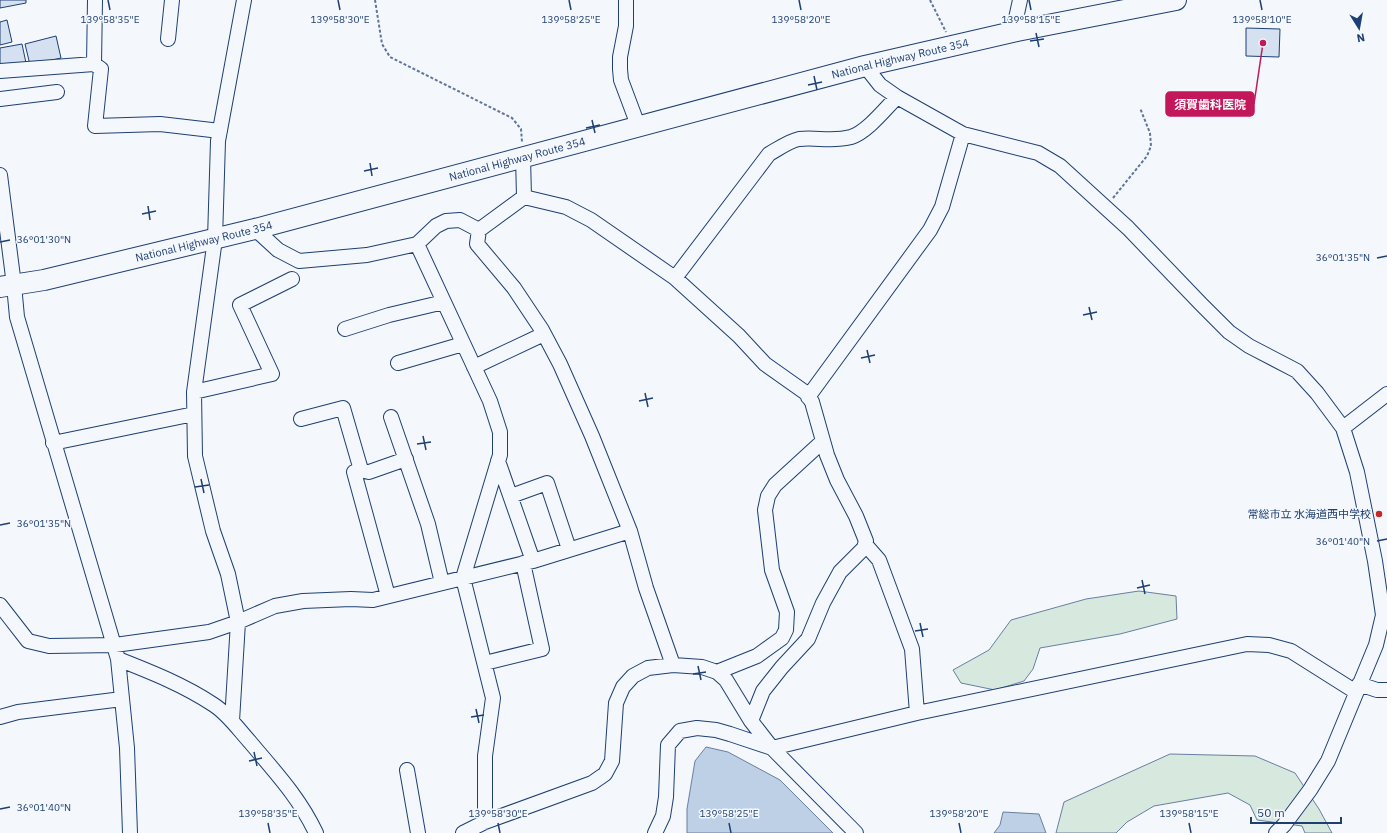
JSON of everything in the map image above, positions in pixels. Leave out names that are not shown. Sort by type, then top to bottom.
[{"type":"highway","name":"National Highway Route 354","points":[[7,286],[50,279],[255,229],[522,157],[639,128],[865,66],[1016,31],[1176,0]]},
{"type":"street","points":[[94,64],[95,0]]},
{"type":"street","points":[[168,39],[172,0]]},
{"type":"street","points":[[232,721],[238,622],[228,574],[213,531],[195,456],[194,392],[215,239],[218,141],[244,0]]},
{"type":"street","points":[[626,0],[626,26],[620,57],[621,80],[639,128]]},
{"type":"street","points":[[1016,31],[1015,23],[1020,0]]},
{"type":"street","points":[[0,71],[94,64],[101,69],[95,126],[160,124],[220,131]]},
{"type":"street","points":[[865,66],[880,85],[897,97],[963,134],[1038,154],[1060,166],[1128,228],[1195,299],[1230,332],[1249,346],[1297,371],[1317,393],[1343,428],[1357,472],[1375,562],[1383,615],[1383,636],[1376,645],[1357,688],[1328,761],[1310,790],[1284,825],[1276,833]]},
{"type":"street","points":[[0,99],[57,92]]},
{"type":"street","points":[[675,278],[769,154],[798,139],[827,140],[852,137],[871,125],[897,97]]},
{"type":"street","points":[[808,397],[930,230],[942,207],[963,134]]},
{"type":"street","points":[[522,157],[524,198]]},
{"type":"street","points":[[1,181],[7,286],[118,660],[127,748],[130,833]]},
{"type":"street","points":[[673,665],[646,588],[630,531],[592,436],[560,364],[544,334],[514,288],[477,244],[480,230],[524,198],[566,207],[591,220],[675,278],[739,336],[765,364],[806,393],[812,402],[836,480],[856,516],[866,541],[864,548],[840,572],[823,603],[808,639],[782,667],[763,691],[751,721]]},
{"type":"street","points":[[255,229],[278,250],[299,261],[367,255],[416,244],[436,226],[446,221],[460,220],[480,230]]},
{"type":"street","points":[[416,244],[490,401],[500,432],[500,455],[463,578],[493,698],[485,756],[485,822]]},
{"type":"street","points":[[194,392],[272,374],[240,305],[292,279]]},
{"type":"street","points":[[345,329],[389,315],[444,302]]},
{"type":"street","points":[[474,367],[544,334]]},
{"type":"street","points":[[398,363],[463,344]]},
{"type":"street","points":[[1343,428],[1387,394]]},
{"type":"street","points":[[301,419],[343,408],[361,470]]},
{"type":"street","points":[[53,442],[194,414]]},
{"type":"street","points":[[391,416],[428,524],[442,583]]},
{"type":"street","points":[[717,672],[757,656],[782,638],[786,630],[787,612],[772,570],[765,510],[768,496],[775,485],[824,441]]},
{"type":"street","points":[[388,596],[354,472],[361,470],[369,472],[406,459]]},
{"type":"street","points":[[485,663],[542,649],[528,562],[510,496],[498,460]]},
{"type":"street","points":[[510,496],[547,483],[569,549]]},
{"type":"street","points":[[0,605],[28,641],[49,646],[114,645],[208,632],[238,622],[275,606],[303,601],[351,599],[373,600],[528,562],[630,531]]},
{"type":"street","points":[[865,544],[880,560],[912,648],[917,714]]},
{"type":"street","points":[[655,833],[663,816],[666,797],[668,745],[680,731],[697,728],[716,730],[772,748],[917,714],[1247,644],[1269,645],[1291,651],[1357,688],[1387,690]]},
{"type":"street","points":[[118,660],[162,676],[193,691],[216,706],[232,721],[296,797],[316,833]]},
{"type":"street","points":[[463,833],[485,822],[592,783],[605,774],[612,761],[616,703],[623,687],[633,676],[648,668],[673,665],[702,667],[717,672],[726,680],[751,721],[772,748],[856,833]]},
{"type":"street","points":[[0,717],[18,712],[122,699]]},
{"type":"street","points":[[407,770],[418,833]]},
{"type":"path","points":[[375,0],[382,44],[390,58],[512,118],[521,129],[522,157]]},
{"type":"path","points":[[930,0],[953,45]]},
{"type":"path","points":[[1105,207],[1148,156],[1151,146],[1150,133],[1140,108]]},
{"type":"shaded area","points":[[1139,591],[1176,596],[1177,619],[1120,634],[1040,648],[1033,669],[1024,681],[995,690],[961,683],[953,670],[989,650],[1011,620],[1086,599]]},
{"type":"shaded area","points":[[1170,754],[1255,756],[1295,773],[1319,809],[1332,833],[1305,833],[1302,826],[1257,820],[1250,805],[1228,793],[1154,806],[1127,822],[1116,833],[1056,833],[1064,802]]},
{"type":"water","points":[[706,747],[728,752],[780,780],[833,833],[687,833],[687,809],[695,761]]},
{"type":"water","points":[[1003,812],[1039,814],[1046,833],[994,833],[1000,825]]},
{"type":"building","points":[[0,0],[26,0],[26,3],[0,8]]},
{"type":"building","points":[[7,20],[12,42],[0,45],[0,22]]},
{"type":"building","points":[[1246,28],[1280,29],[1279,57],[1246,56]]},
{"type":"building","points":[[56,36],[61,58],[30,65],[25,44]]},
{"type":"building","points":[[22,44],[26,63],[0,68],[0,48]]},
{"type":"place","name":"須賀歯科医院","points":[[1263,43]]},
{"type":"place","name":"常総市立 水海道西中学校","points":[[1379,514]]}]
